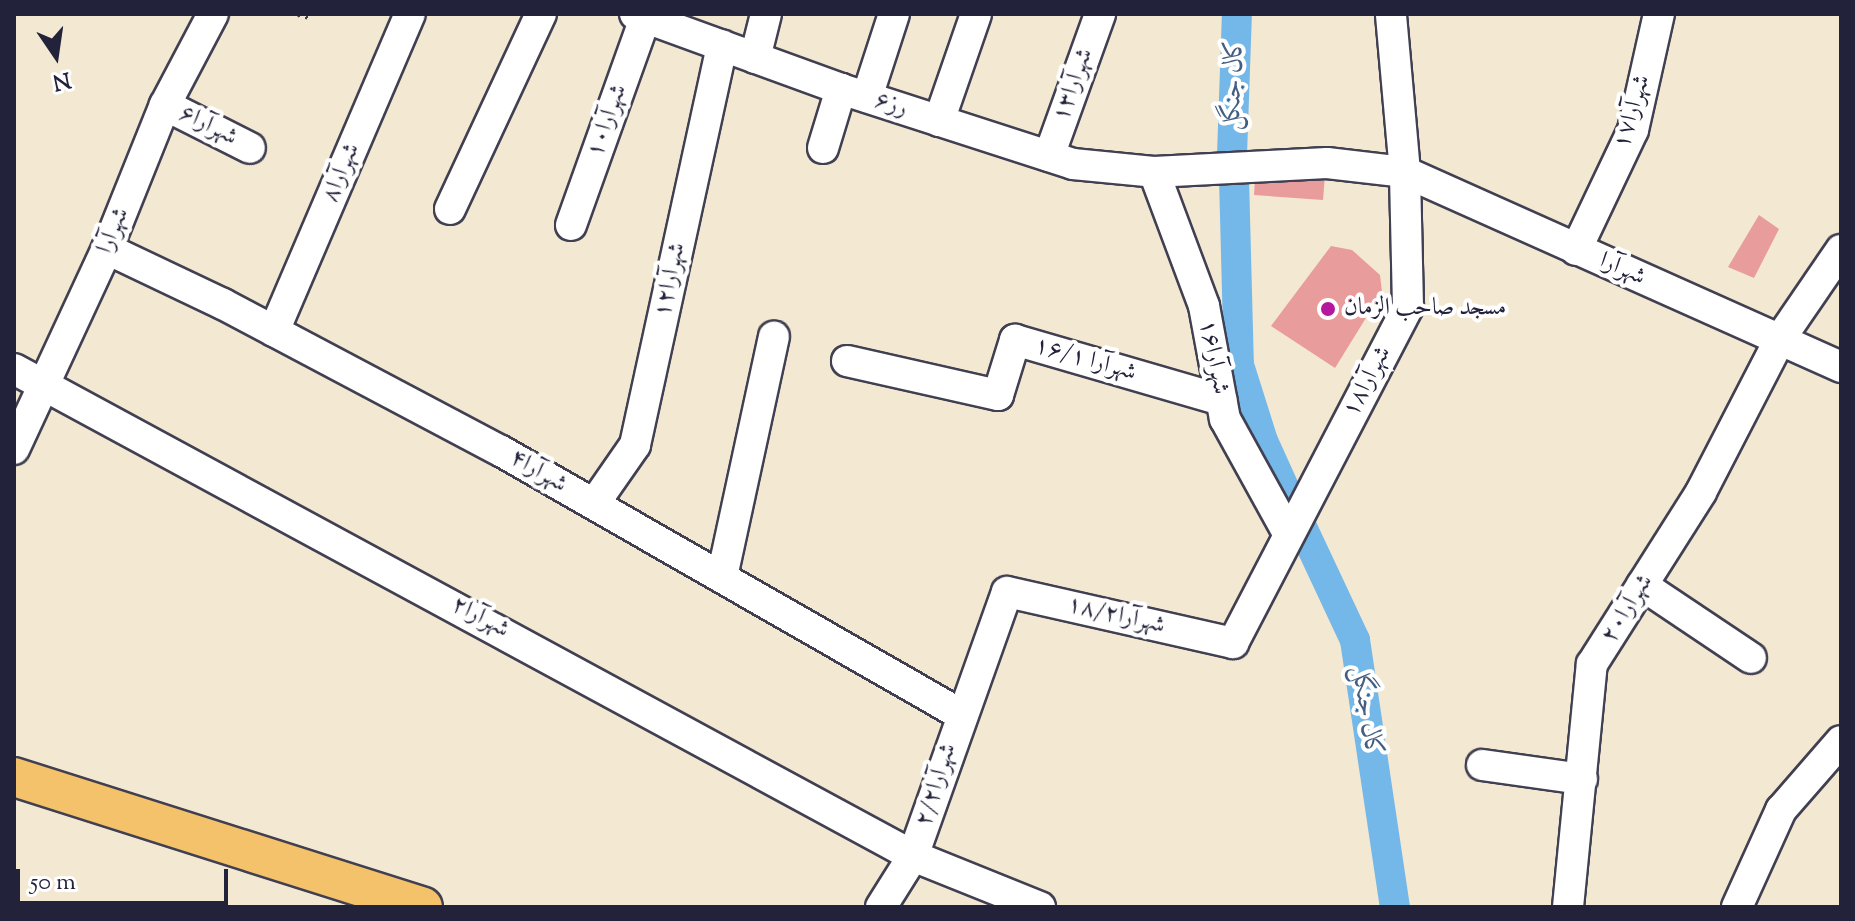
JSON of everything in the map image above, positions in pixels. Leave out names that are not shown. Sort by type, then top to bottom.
[{"type":"main road","points":[[14,777],[423,907]]},
{"type":"street","name":"شهرآرا","points":[[14,449],[107,249],[165,105],[213,14]]},
{"type":"street","name":"شهرآرا۸","points":[[274,331],[410,14]]},
{"type":"street","points":[[450,209],[541,14]]},
{"type":"street","points":[[755,58],[766,14]]},
{"type":"street","points":[[823,148],[894,14]]},
{"type":"street","points":[[939,121],[976,14]]},
{"type":"street","name":"شهرآرا۱۳","points":[[1049,156],[1100,14]]},
{"type":"street","name":"شهرآرا۱۸","points":[[1288,533],[1408,307],[1405,172],[1395,93],[1391,14]]},
{"type":"street","name":"شهرآرا۱۷","points":[[1576,250],[1633,130],[1659,14]]},
{"type":"street","name":"رز۶","points":[[640,16],[854,93],[1049,156],[1154,172]]},
{"type":"street","name":"شهرآرا۱۰","points":[[571,225],[640,16]]},
{"type":"street","name":"شهرآرا۱۲","points":[[594,504],[635,445],[722,45]]},
{"type":"street","name":"شهرآرا۶","points":[[165,105],[250,148]]},
{"type":"street","name":"شهرآرا","points":[[1154,172],[1327,163],[1405,172],[1841,367]]},
{"type":"street","name":"شهرآرا۱۶","points":[[1154,172],[1204,306],[1225,419],[1288,533]]},
{"type":"street","name":"شهرآرا۴","points":[[107,249],[274,331],[594,504],[960,714]]},
{"type":"street","name":"شهرآرا۲۰","points":[[1568,907],[1592,664],[1701,492],[1780,339],[1841,250]]},
{"type":"street","points":[[722,577],[774,337]]},
{"type":"street","name":"شهرآرا ۱۶/۱","points":[[847,361],[998,395],[1015,340],[1221,400]]},
{"type":"street","name":"شهرآرا۲","points":[[14,369],[45,382],[913,856],[1040,907]]},
{"type":"street","name":"شهرآرا۱۸/۲","points":[[960,714],[1007,592],[1233,643],[1288,533]]},
{"type":"street","points":[[1642,585],[1751,658]]},
{"type":"street","name":"شهرآرا۲/۲","points":[[881,907],[913,856],[960,714]]},
{"type":"street","points":[[1737,907],[1781,810],[1841,741]]},
{"type":"street","points":[[1482,765],[1582,779]]},
{"type":"path","points":[[298,14],[309,17]]},
{"type":"building","points":[[1325,175],[1323,200],[1254,195],[1255,178]]},
{"type":"building","points":[[1759,215],[1779,229],[1754,278],[1728,267]]},
{"type":"building","name":"مسجد صاحب الزمان","points":[[1331,246],[1352,250],[1380,275],[1382,292],[1335,368],[1271,326]]},
{"type":"waterway","name":"کال جنگل","points":[[1232,155],[1237,14]]},
{"type":"waterway","name":"کال جنگل","points":[[1234,178],[1239,365],[1263,441],[1288,496]]},
{"type":"waterway","name":"کال جنگل","points":[[1302,527],[1355,640],[1395,907]]},
{"type":"place","name":"مسجد صاحب الزمان","points":[[1328,309]]}]
